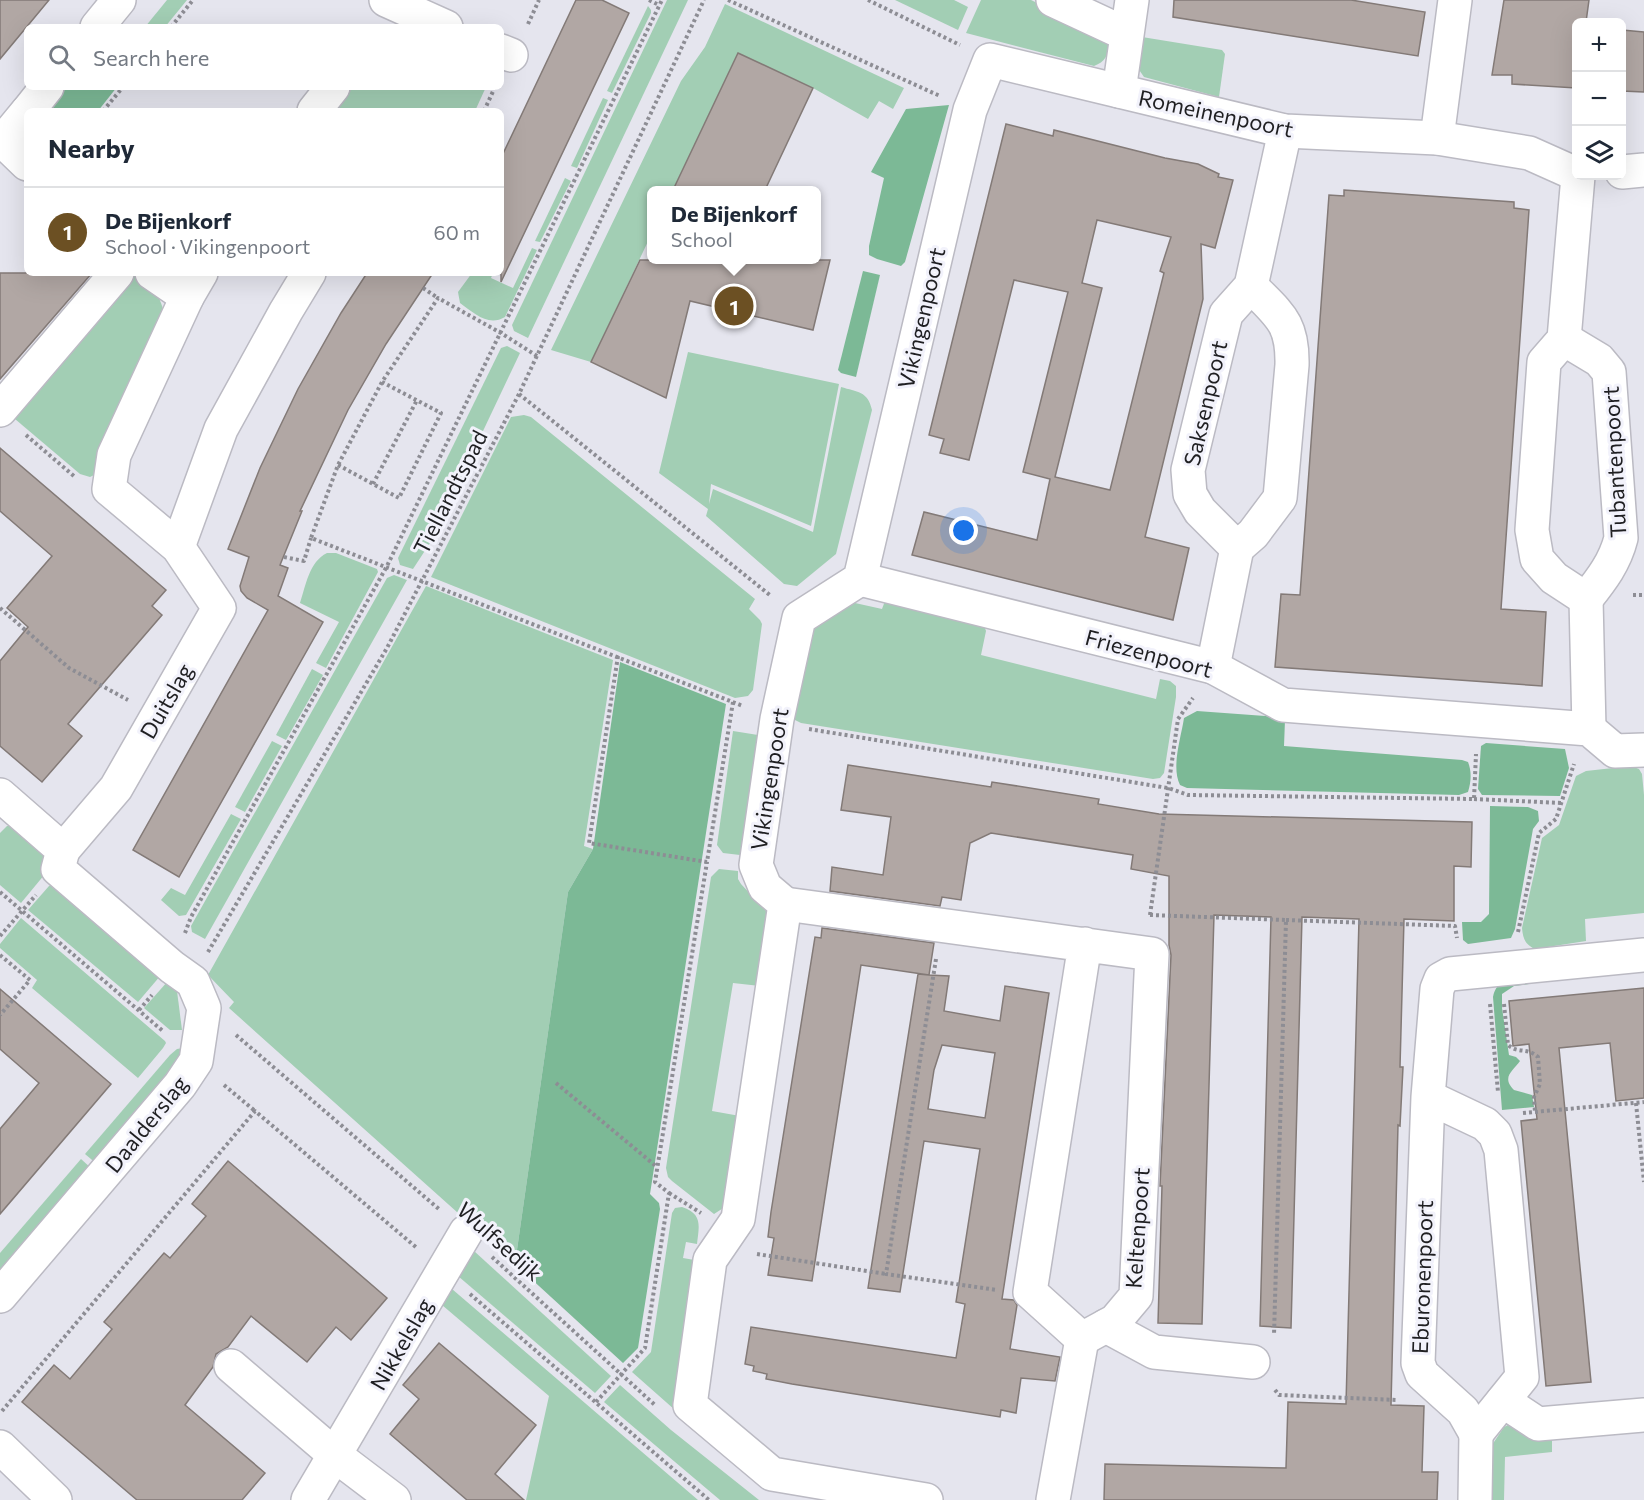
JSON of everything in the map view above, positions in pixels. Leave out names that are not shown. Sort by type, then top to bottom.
[{"type":"street","points":[[99,24],[119,0]]},
{"type":"street","points":[[1053,0],[1126,34]]},
{"type":"street","points":[[1119,91],[1132,0]]},
{"type":"street","points":[[1437,138],[1455,0]]},
{"type":"street","points":[[387,11],[435,24]]},
{"type":"street","name":"Romeinenpoort","points":[[990,60],[1285,131],[1437,138],[1529,153],[1572,173]]},
{"type":"street","name":"Vikingenpoort","points":[[860,579],[970,110],[990,60]]},
{"type":"street","points":[[30,108],[44,90]]},
{"type":"street","points":[[316,108],[331,90]]},
{"type":"street","points":[[24,114],[1,141],[24,161]]},
{"type":"street","name":"Saksenpoort","points":[[1237,548],[1200,511],[1190,494],[1188,470],[1226,314],[1251,286],[1285,131]]},
{"type":"street","points":[[1626,172],[1644,170]]},
{"type":"street","points":[[1577,180],[1564,339],[1544,362],[1532,530],[1537,559],[1554,578],[1586,599],[1581,742],[1615,751],[1644,750]]},
{"type":"street","points":[[0,410],[114,276]]},
{"type":"street","points":[[109,489],[114,455],[194,285],[162,276]]},
{"type":"street","points":[[178,547],[221,429],[307,276]]},
{"type":"street","points":[[1213,667],[1237,548],[1253,534],[1280,498],[1292,344],[1284,320],[1251,286]]},
{"type":"street","name":"Tubantenpoort","points":[[1564,339],[1599,360],[1609,372],[1621,538],[1616,556],[1604,577],[1586,599]]},
{"type":"street","name":"Duitslag","points":[[60,859],[116,788],[219,608],[178,547],[109,489]]},
{"type":"street","points":[[799,618],[860,579]]},
{"type":"street","name":"Friezenpoort","points":[[860,579],[1213,667],[1283,705],[1581,742]]},
{"type":"street","name":"Vikingenpoort","points":[[785,904],[765,887],[756,865],[777,719],[799,618]]},
{"type":"street","points":[[0,795],[60,859],[190,986]]},
{"type":"street","points":[[926,1500],[772,1474],[690,1405],[710,1260],[738,1219],[785,904],[1152,954]]},
{"type":"street","points":[[1085,944],[1030,1292],[1094,1333],[1154,1352],[1253,1362]]},
{"type":"street","name":"Keltenpoort","points":[[1094,1333],[1114,1321],[1136,1296],[1152,954]]},
{"type":"street","name":"Eburonenpoort","points":[[1476,1434],[1464,1411],[1422,1374],[1418,1363],[1427,1259],[1428,1097],[1439,1035],[1437,989],[1441,979],[1450,974],[1500,985],[1644,955]]},
{"type":"street","name":"Daalderslag","points":[[0,1296],[180,1085],[196,1061],[190,986]]},
{"type":"street","points":[[1428,1097],[1485,1124],[1495,1134],[1501,1150],[1522,1377],[1476,1434],[1475,1500]]},
{"type":"street","name":"Nikkelslag","points":[[308,1500],[466,1232]]},
{"type":"street","points":[[1053,1500],[1094,1333]]},
{"type":"street","points":[[231,1366],[336,1456],[394,1500]]},
{"type":"street","points":[[1503,1401],[1538,1424],[1644,1415]]},
{"type":"street","points":[[0,1447],[55,1500]]},
{"type":"path","points":[[173,24],[193,0]]},
{"type":"path","points":[[0,892],[139,1010],[190,986],[191,917],[387,567],[661,2],[649,0]]},
{"type":"path","name":"Tiellandtspad","points":[[190,986],[210,948],[387,648],[422,582],[519,394],[704,0]]},
{"type":"path","points":[[729,0],[741,3],[970,110]]},
{"type":"path","points":[[867,0],[990,60]]},
{"type":"path","points":[[106,108],[120,90]]},
{"type":"path","points":[[485,108],[494,90]]},
{"type":"path","points":[[423,288],[537,356]]},
{"type":"path","points":[[284,557],[304,561],[338,465],[382,382],[438,298]]},
{"type":"path","points":[[338,465],[399,498],[441,413],[382,382]]},
{"type":"path","points":[[519,394],[799,618]]},
{"type":"path","points":[[373,484],[417,400]]},
{"type":"path","points":[[25,434],[76,478],[109,489]]},
{"type":"path","points":[[311,538],[802,728],[1168,788],[1188,795],[1474,799],[1562,803]]},
{"type":"path","points":[[0,608],[69,668],[157,717]]},
{"type":"path","points":[[618,656],[589,843],[707,862]]},
{"type":"path","points":[[1152,954],[1150,915],[1178,719],[1213,667]]},
{"type":"path","points":[[733,702],[655,1182],[706,1216],[718,1248],[886,1274],[1014,1292],[1030,1292]]},
{"type":"path","points":[[1535,1112],[1534,1097],[1540,1084],[1538,1057],[1531,1051],[1514,1050],[1508,1045],[1500,985],[1515,945],[1539,834],[1556,819],[1581,742]]},
{"type":"path","points":[[1474,799],[1476,748]]},
{"type":"path","points":[[0,936],[22,911],[60,859]]},
{"type":"path","points":[[1150,915],[1455,926],[1458,942]]},
{"type":"path","points":[[1286,920],[1274,1341],[1253,1362],[1279,1395],[1454,1402]]},
{"type":"path","points":[[886,1274],[942,925]]},
{"type":"path","points":[[0,955],[30,980],[0,1015]]},
{"type":"path","points":[[1498,1093],[1488,991],[1500,985]]},
{"type":"path","name":"Wulfsedijk","points":[[190,986],[656,1405]]},
{"type":"path","points":[[556,1083],[658,1167]]},
{"type":"path","points":[[1512,1114],[1644,1102]]},
{"type":"path","points":[[1636,1103],[1644,1182]]},
{"type":"path","points":[[0,1414],[255,1111],[710,1500]]},
{"type":"path","points":[[596,1402],[645,1348],[669,1193]]},
{"type":"green space","points":[[167,0],[187,0],[167,24],[147,24]]},
{"type":"green space","points":[[667,0],[688,0],[528,338],[514,331],[512,325]]},
{"type":"green space","points":[[895,0],[954,0],[968,7],[958,30]]},
{"type":"green space","points":[[981,0],[1031,0],[1104,35],[1110,44],[1107,55],[1094,66],[966,33]]},
{"type":"green space","points":[[725,4],[904,88],[893,109],[879,101],[868,119],[813,88],[738,53],[675,186],[647,186],[647,243],[591,362],[551,350],[681,81],[705,47]]},
{"type":"green space","points":[[648,6],[651,13],[612,93],[607,91]]},
{"type":"green space","points":[[1142,37],[1222,50],[1225,54],[1219,97],[1144,77],[1135,64]]},
{"type":"green space","points":[[58,90],[115,90],[100,108],[48,108],[46,105]]},
{"type":"green space","points":[[343,90],[485,90],[476,108],[328,108]]},
{"type":"green space","points":[[603,98],[608,100],[577,168],[571,166]]},
{"type":"green space","points":[[949,105],[905,262],[901,266],[869,255],[884,178],[871,172],[906,109]]},
{"type":"green space","points":[[565,178],[571,181],[540,242],[535,241]]},
{"type":"green space","points":[[532,248],[537,250],[505,317],[499,320],[481,318],[460,303],[458,292],[470,276],[492,276],[491,278],[513,288]]},
{"type":"green space","points":[[863,271],[880,275],[856,377],[838,370]]},
{"type":"green space","points":[[130,276],[135,276],[153,289],[160,300],[164,314],[98,473],[90,477],[80,474],[15,419],[13,413]]},
{"type":"green space","points":[[507,346],[520,353],[430,543],[413,569],[400,565],[398,558],[501,348]]},
{"type":"green space","points":[[688,352],[839,384],[811,526],[711,484],[709,504],[713,489],[813,532],[841,387],[861,393],[868,399],[872,410],[836,554],[797,586],[784,584],[706,516],[708,509],[659,473]]},
{"type":"green space","points":[[524,415],[531,417],[755,599],[749,609],[762,624],[753,690],[748,696],[735,698],[431,577],[511,417]]},
{"type":"green space","points":[[327,553],[336,553],[377,569],[378,572],[326,668],[316,663],[339,622],[300,603],[312,568]]},
{"type":"green space","points":[[394,575],[407,580],[205,939],[192,932],[191,926],[387,578]]},
{"type":"green space","points":[[426,586],[613,660],[584,846],[593,849],[568,892],[515,1264],[229,1008],[234,1002],[208,975]]},
{"type":"green space","points":[[885,601],[984,625],[986,631],[981,655],[1156,699],[1160,679],[1170,681],[1176,686],[1176,697],[1164,773],[1160,778],[1153,779],[801,723],[793,719],[810,630],[843,606],[855,603],[882,609]]},
{"type":"green space","points":[[620,662],[726,704],[650,1194],[659,1203],[660,1209],[638,1348],[623,1363],[515,1264],[568,892],[593,849]]},
{"type":"green space","points":[[312,669],[323,675],[286,740],[276,735]]},
{"type":"green space","points":[[1197,711],[1278,717],[1285,720],[1284,746],[1462,760],[1468,762],[1470,770],[1468,792],[1459,795],[1187,788],[1180,785],[1177,778],[1177,752],[1184,718]]},
{"type":"green space","points":[[733,731],[758,735],[740,855],[723,853],[717,845]]},
{"type":"green space","points":[[272,741],[282,746],[245,812],[235,807]]},
{"type":"green space","points":[[1486,743],[1565,749],[1569,768],[1560,796],[1482,795],[1478,789],[1481,746]]},
{"type":"green space","points":[[1631,766],[1639,769],[1642,774],[1644,795],[1644,913],[1585,919],[1586,941],[1535,949],[1525,941],[1522,928],[1542,838],[1559,825],[1576,776],[1586,771]]},
{"type":"green space","points":[[1490,806],[1528,807],[1538,811],[1539,821],[1533,829],[1515,929],[1511,938],[1468,944],[1463,940],[1462,922],[1481,922],[1489,914]]},
{"type":"green space","points":[[231,814],[241,819],[186,915],[179,916],[161,900],[171,888],[185,895]]},
{"type":"green space","points":[[10,826],[43,853],[45,874],[21,903],[0,885],[0,833]]},
{"type":"green space","points":[[719,869],[738,871],[741,884],[769,914],[760,986],[733,983],[712,1111],[740,1116],[728,1205],[714,1214],[672,1181],[668,1177],[666,1168],[711,877]]},
{"type":"green space","points":[[52,884],[161,975],[138,1002],[28,910]]},
{"type":"green space","points":[[21,918],[165,1041],[163,1048],[138,1078],[32,988],[37,980],[0,948],[0,944]]},
{"type":"green space","points":[[1529,976],[1529,984],[1514,986],[1502,994],[1502,1008],[1509,1055],[1520,1061],[1510,1074],[1508,1081],[1514,1090],[1532,1095],[1534,1107],[1502,1110],[1493,997],[1498,986],[1506,980]]},
{"type":"green space","points":[[168,981],[177,991],[182,1030],[170,1030],[144,1008]]},
{"type":"green space","points":[[183,1048],[182,1060],[98,1165],[85,1154],[170,1055],[177,1049]]},
{"type":"green space","points":[[81,1159],[92,1169],[0,1279],[0,1253]]},
{"type":"green space","points":[[682,1207],[697,1217],[699,1226],[697,1244],[686,1242],[683,1258],[700,1261],[675,1410],[632,1372],[651,1352],[672,1213],[675,1208]]},
{"type":"green space","points":[[474,1251],[611,1376],[595,1393],[458,1276]]},
{"type":"green space","points":[[452,1289],[698,1500],[526,1500],[549,1396],[442,1305]]},
{"type":"green space","points":[[620,1385],[671,1430],[759,1500],[720,1500],[604,1402]]},
{"type":"green space","points":[[1514,1422],[1552,1436],[1552,1452],[1505,1457],[1504,1500],[1490,1500],[1492,1445],[1504,1427]]},
{"type":"building","points":[[0,0],[49,0],[29,24],[24,24],[24,30],[0,59]]},
{"type":"building","points":[[576,0],[602,0],[629,13],[504,276],[504,152]]},
{"type":"building","points":[[1174,0],[1351,0],[1425,12],[1418,56],[1173,17]]},
{"type":"building","points":[[1504,0],[1589,0],[1587,18],[1572,18],[1572,88],[1512,84],[1512,75],[1492,75]]},
{"type":"building","points":[[1626,30],[1644,32],[1644,92],[1626,91]]},
{"type":"building","points":[[738,53],[813,88],[767,186],[675,186]]},
{"type":"building","points":[[1006,124],[1053,136],[1054,130],[1198,164],[1219,174],[1218,177],[1233,180],[1215,248],[1201,244],[1203,299],[1145,537],[1189,548],[1173,620],[912,555],[924,512],[1037,540],[1050,479],[1023,472],[1068,292],[1014,280],[969,460],[940,453],[944,439],[929,435]],"holes":[[[1097,220],[1171,237],[1160,271],[1164,273],[1110,490],[1055,477],[1102,288],[1082,283]]]},
{"type":"building","points":[[1344,190],[1514,202],[1514,208],[1529,210],[1501,609],[1546,612],[1542,686],[1275,667],[1281,594],[1300,595],[1329,195],[1344,196]]},
{"type":"building","points":[[640,260],[647,260],[647,264],[821,264],[821,260],[830,260],[813,330],[690,301],[666,398],[591,362]]},
{"type":"building","points":[[0,273],[24,273],[24,276],[89,276],[0,379]]},
{"type":"building","points":[[365,276],[431,276],[386,344],[348,410],[300,511],[302,511],[280,565],[288,568],[278,596],[323,622],[179,877],[133,850],[268,610],[247,598],[241,591],[240,586],[249,557],[228,549],[260,468],[298,389],[341,313]]},
{"type":"building","points":[[0,448],[166,590],[152,606],[162,615],[68,724],[82,736],[42,782],[0,746],[0,661],[28,627],[7,608],[52,556],[0,511]]},
{"type":"building","points":[[848,765],[991,787],[992,782],[1099,799],[1098,804],[1159,814],[1472,822],[1471,867],[1454,866],[1454,921],[1404,919],[1400,1067],[1403,1067],[1400,1126],[1398,1125],[1391,1405],[1424,1406],[1422,1472],[1438,1472],[1437,1500],[1104,1500],[1105,1464],[1286,1468],[1288,1402],[1346,1404],[1359,919],[1302,917],[1291,1328],[1260,1326],[1271,917],[1214,915],[1202,1324],[1158,1323],[1162,1186],[1160,1186],[1171,955],[1169,876],[1131,869],[1133,855],[991,833],[970,843],[961,900],[942,897],[940,906],[830,891],[832,867],[883,875],[891,817],[841,810]]},
{"type":"building","points":[[822,928],[934,943],[929,975],[861,965],[812,1281],[768,1275],[774,1238],[768,1237],[815,937],[821,938]]},
{"type":"building","points":[[918,974],[949,976],[944,1011],[1000,1021],[1005,986],[1049,993],[1002,1299],[1014,1300],[1017,1305],[1010,1349],[1060,1357],[1055,1381],[1021,1378],[1016,1413],[1001,1410],[1000,1417],[766,1379],[767,1374],[753,1371],[754,1366],[745,1364],[751,1327],[956,1358],[965,1304],[956,1302],[980,1149],[924,1141],[900,1292],[868,1288]],"holes":[[[942,1045],[995,1053],[985,1118],[928,1109],[934,1070]]]},
{"type":"building","points":[[1644,988],[1644,1098],[1616,1101],[1610,1043],[1559,1048],[1591,1382],[1546,1386],[1521,1121],[1537,1119],[1529,1044],[1513,1046],[1509,1001]]},
{"type":"building","points":[[0,989],[111,1084],[0,1214],[0,1129],[39,1083],[0,1049]]},
{"type":"building","points":[[228,1161],[387,1298],[351,1340],[336,1327],[307,1362],[251,1316],[228,1347],[216,1354],[213,1367],[185,1405],[265,1473],[242,1500],[137,1500],[22,1402],[54,1365],[70,1379],[112,1329],[104,1322],[164,1253],[170,1258],[206,1216],[192,1204]]},
{"type":"building","points":[[439,1343],[536,1425],[495,1474],[524,1500],[467,1500],[390,1434],[419,1399],[403,1385]]},
{"type":"place","name":"De Bijenkorf","points":[[734,306]]}]
